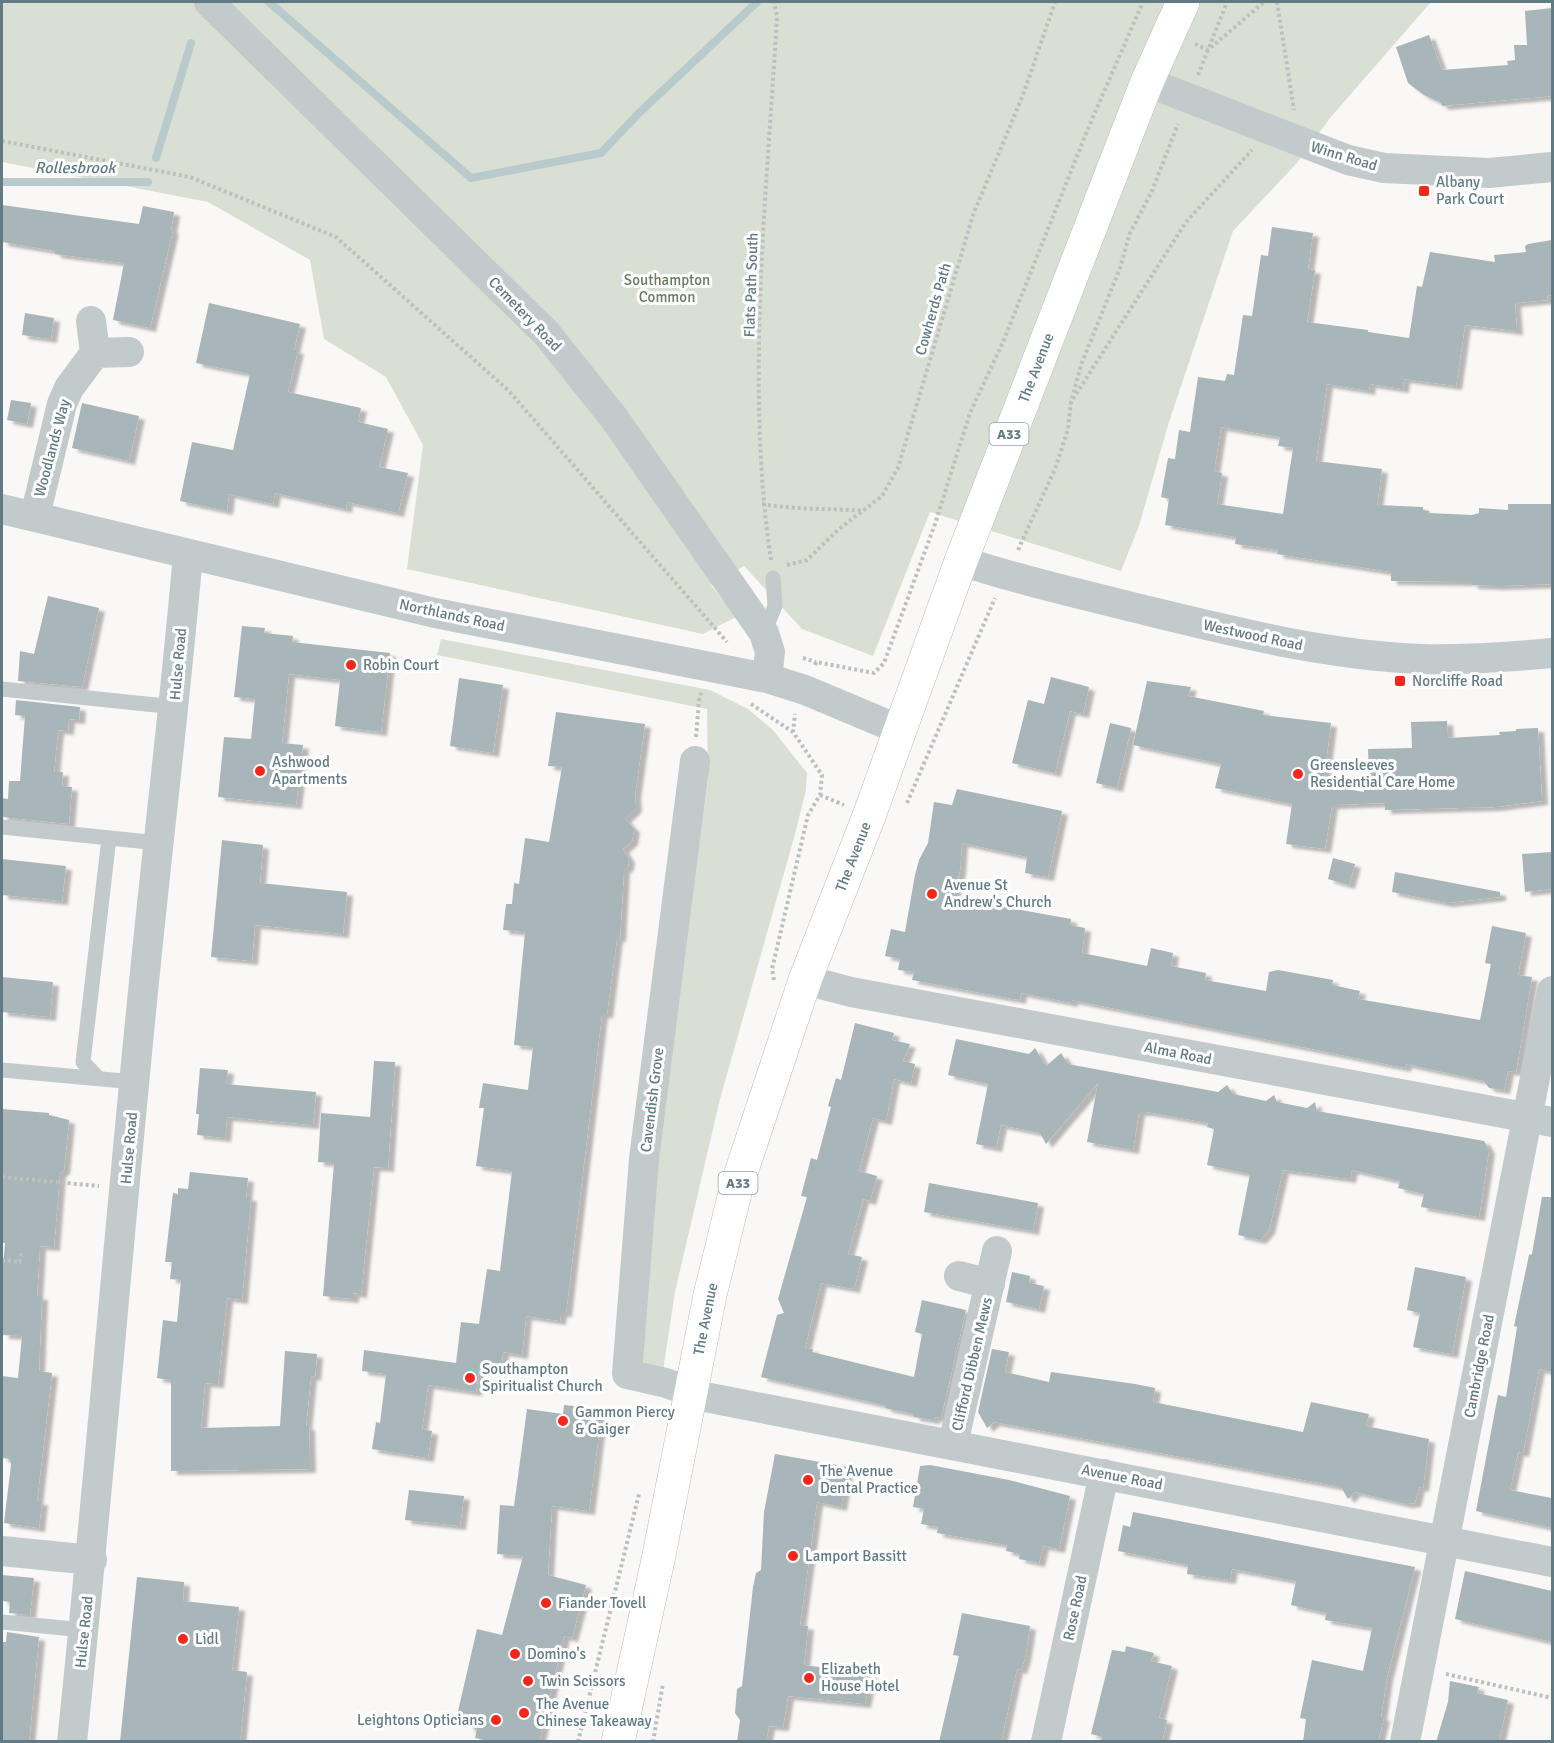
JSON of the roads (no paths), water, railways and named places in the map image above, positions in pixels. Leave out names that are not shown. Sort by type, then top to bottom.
[{"type":"main road","name":"The Avenue","points":[[618,1742],[710,1295],[737,1185],[805,980],[869,816],[898,729],[961,561],[1147,82],[1183,2]]},
{"type":"street","name":"Cemetery Road","points":[[209,2],[547,334],[614,418],[764,633],[770,652],[767,678]]},
{"type":"street","name":"Winn Road","points":[[1147,82],[1348,160],[1384,168],[1489,172],[1552,167]]},
{"type":"street","points":[[92,321],[95,353],[129,352]]},
{"type":"street","name":"Woodlands Way","points":[[34,516],[62,404],[69,388],[95,353]]},
{"type":"street","name":"Northlands Road","points":[[2,509],[435,613],[767,678],[805,690],[898,729]]},
{"type":"street","name":"Hulse Road","points":[[72,1742],[92,1560],[135,1082],[188,554]]},
{"type":"street","name":"Westwood Road","points":[[961,561],[1005,576],[1199,623],[1313,647],[1421,658],[1487,658],[1552,653]]},
{"type":"street","name":"Cavendish Grove","points":[[691,1393],[627,1374],[644,1159],[695,761]]},
{"type":"street","name":"Alma Road","points":[[805,980],[851,992],[1540,1120]]},
{"type":"street","name":"Cambridge Road","points":[[1405,1742],[1444,1539],[1540,1120],[1552,991]]},
{"type":"street","name":"Clifford Dibben Mews","points":[[953,1444],[997,1251]]},
{"type":"street","name":"Clifford Dibben Mews","points":[[958,1276],[990,1284]]},
{"type":"street","name":"Avenue Road","points":[[691,1393],[1552,1562]]},
{"type":"street","name":"Rose Road","points":[[1046,1742],[1104,1474]]},
{"type":"street","points":[[2,1551],[92,1560]]},
{"type":"lane","points":[[764,633],[775,606],[775,571]]},
{"type":"lane","points":[[2,689],[174,707]]},
{"type":"lane","points":[[2,827],[159,843]]},
{"type":"lane","points":[[98,1078],[83,1062],[109,838]]},
{"type":"lane","points":[[2,1070],[135,1082]]},
{"type":"lane","points":[[2,1622],[84,1630]]},
{"type":"waterway","points":[[269,2],[471,178],[601,153],[639,113],[757,2]]},
{"type":"waterway","points":[[156,158],[191,43]]},
{"type":"waterway","name":"Rollesbrook","points":[[2,182],[148,182]]},
{"type":"place","name":"Albany Park Court","points":[[1424,191]]},
{"type":"place","name":"Robin Court","points":[[351,665]]},
{"type":"place","name":"Norcliffe Road","points":[[1400,681]]},
{"type":"place","name":"Ashwood Apartments","points":[[260,771]]},
{"type":"place","name":"Greensleeves Residential Care Home","points":[[1298,774]]},
{"type":"place","name":"Avenue St Andrew's Church","points":[[932,894]]},
{"type":"place","name":"Southampton Spiritualist Church","points":[[470,1378]]},
{"type":"place","name":"Gammon Piercy & Gaiger","points":[[563,1421]]},
{"type":"place","name":"The Avenue Dental Practice","points":[[808,1480]]},
{"type":"place","name":"Lamport Bassitt","points":[[793,1556]]},
{"type":"place","name":"Fiander Tovell","points":[[546,1603]]},
{"type":"place","name":"Lidl","points":[[183,1639]]},
{"type":"place","name":"Domino's","points":[[515,1654]]},
{"type":"place","name":"Elizabeth House Hotel","points":[[809,1678]]},
{"type":"place","name":"Twin Scissors","points":[[528,1681]]},
{"type":"place","name":"The Avenue Chinese Takeaway","points":[[524,1713]]},
{"type":"place","name":"Leightons Opticians","points":[[496,1720]]},
{"type":"park label","name":"Southampton Common","points":[[667,288]]}]
